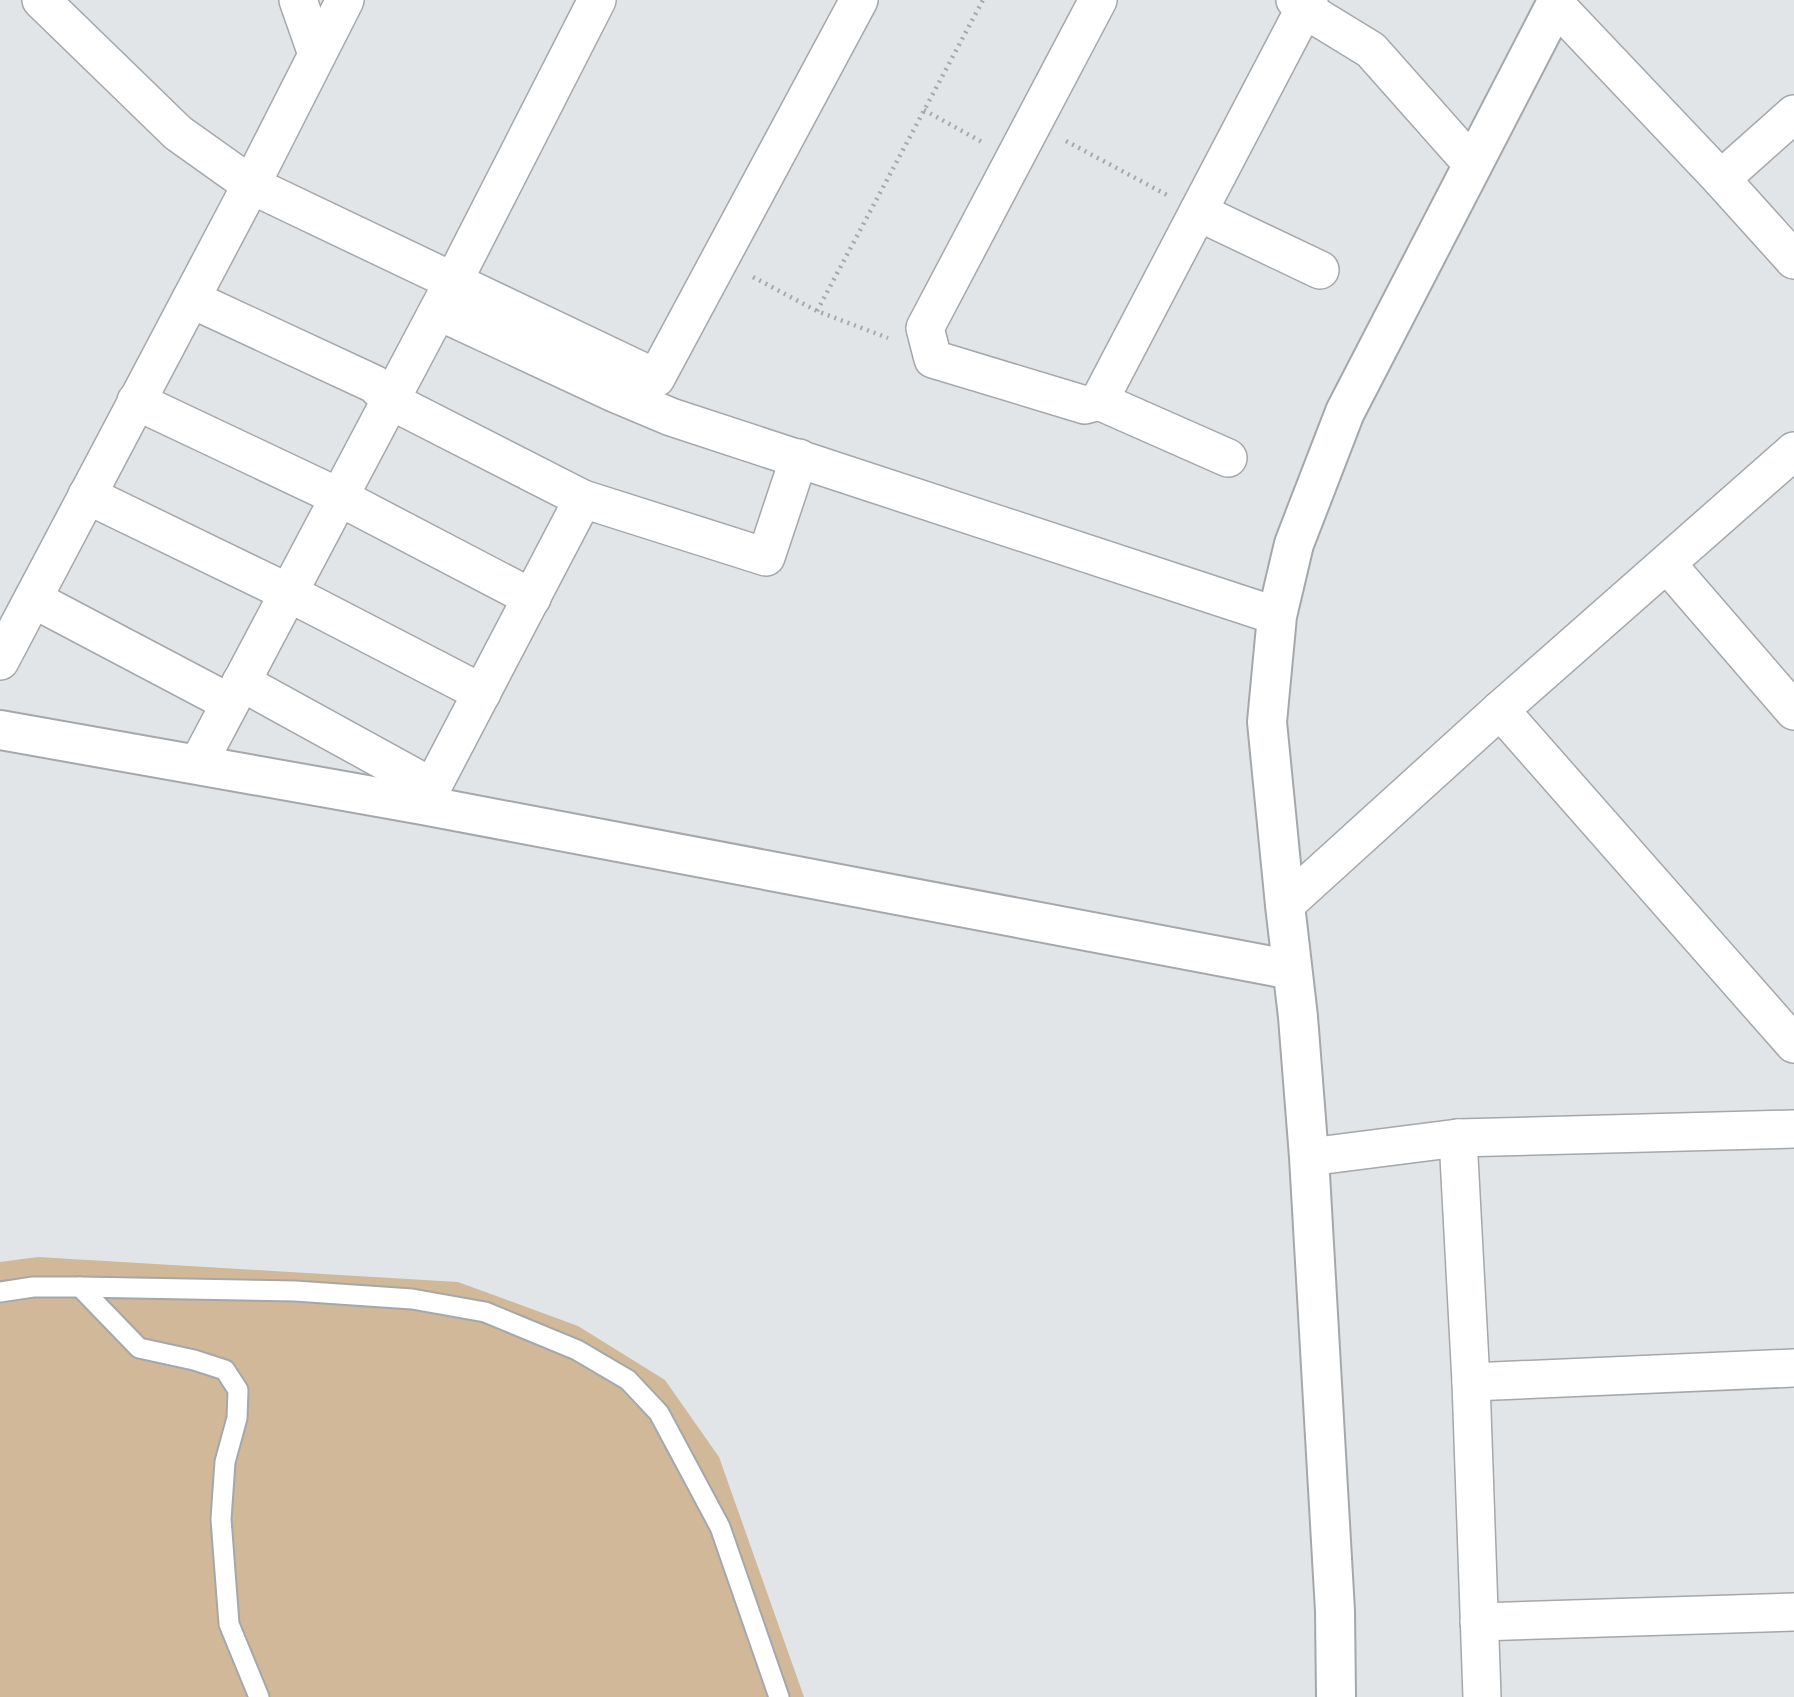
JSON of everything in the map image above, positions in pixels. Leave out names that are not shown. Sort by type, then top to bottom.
[{"type":"street","points":[[41,0],[178,134],[251,185],[445,296],[671,417],[1277,616]]},
{"type":"street","points":[[298,0],[317,54]]},
{"type":"street","points":[[0,661],[251,185],[345,0]]},
{"type":"street","points":[[198,764],[391,401],[597,0]]},
{"type":"street","points":[[445,296],[656,378],[859,0]]},
{"type":"street","points":[[1098,0],[925,328],[933,359],[1085,405],[1099,401],[1228,458]]},
{"type":"street","points":[[1336,1697],[1335,1611],[1309,1157],[1298,1017],[1267,722],[1277,616],[1294,544],[1345,412],[1556,2],[1794,260]]},
{"type":"street","points":[[1099,401],[1198,212],[1302,3],[1371,50],[1473,165]]},
{"type":"street","points":[[1721,179],[1794,114]]},
{"type":"street","points":[[1198,212],[1320,270]]},
{"type":"street","points":[[191,299],[374,384],[391,401],[583,499],[766,557],[799,458]]},
{"type":"street","points":[[136,401],[339,497],[532,598]]},
{"type":"street","points":[[1285,905],[1500,710],[1794,451]]},
{"type":"street","points":[[87,495],[289,593],[482,693]]},
{"type":"street","points":[[427,796],[583,499]]},
{"type":"street","points":[[1667,564],[1794,711]]},
{"type":"street","points":[[33,599],[236,693],[427,796]]},
{"type":"street","points":[[1500,710],[1794,1044]]},
{"type":"street","points":[[0,730],[198,764],[427,796],[1292,970]]},
{"type":"street","points":[[1309,1157],[1458,1138],[1794,1129]]},
{"type":"street","points":[[1458,1138],[1471,1382],[1482,1697]]},
{"type":"street","points":[[1471,1382],[1794,1368]]},
{"type":"street","points":[[1479,1622],[1794,1612]]},
{"type":"lane","points":[[0,1292],[33,1287],[80,1287],[295,1291],[412,1299],[485,1312],[577,1350],[628,1380],[659,1413],[720,1527],[779,1697]]},
{"type":"lane","points":[[80,1287],[139,1348],[225,1370],[239,1390],[237,1418],[225,1462],[221,1519],[229,1624],[259,1697]]},
{"type":"path","points":[[817,312],[983,0]]},
{"type":"path","points":[[924,110],[988,145],[1029,132],[1198,212]]},
{"type":"path","points":[[720,259],[817,312],[904,344],[933,359]]},
{"type":"shaded area","points":[[38,1257],[458,1282],[578,1326],[665,1380],[719,1457],[804,1697],[0,1697],[0,1262]]}]
